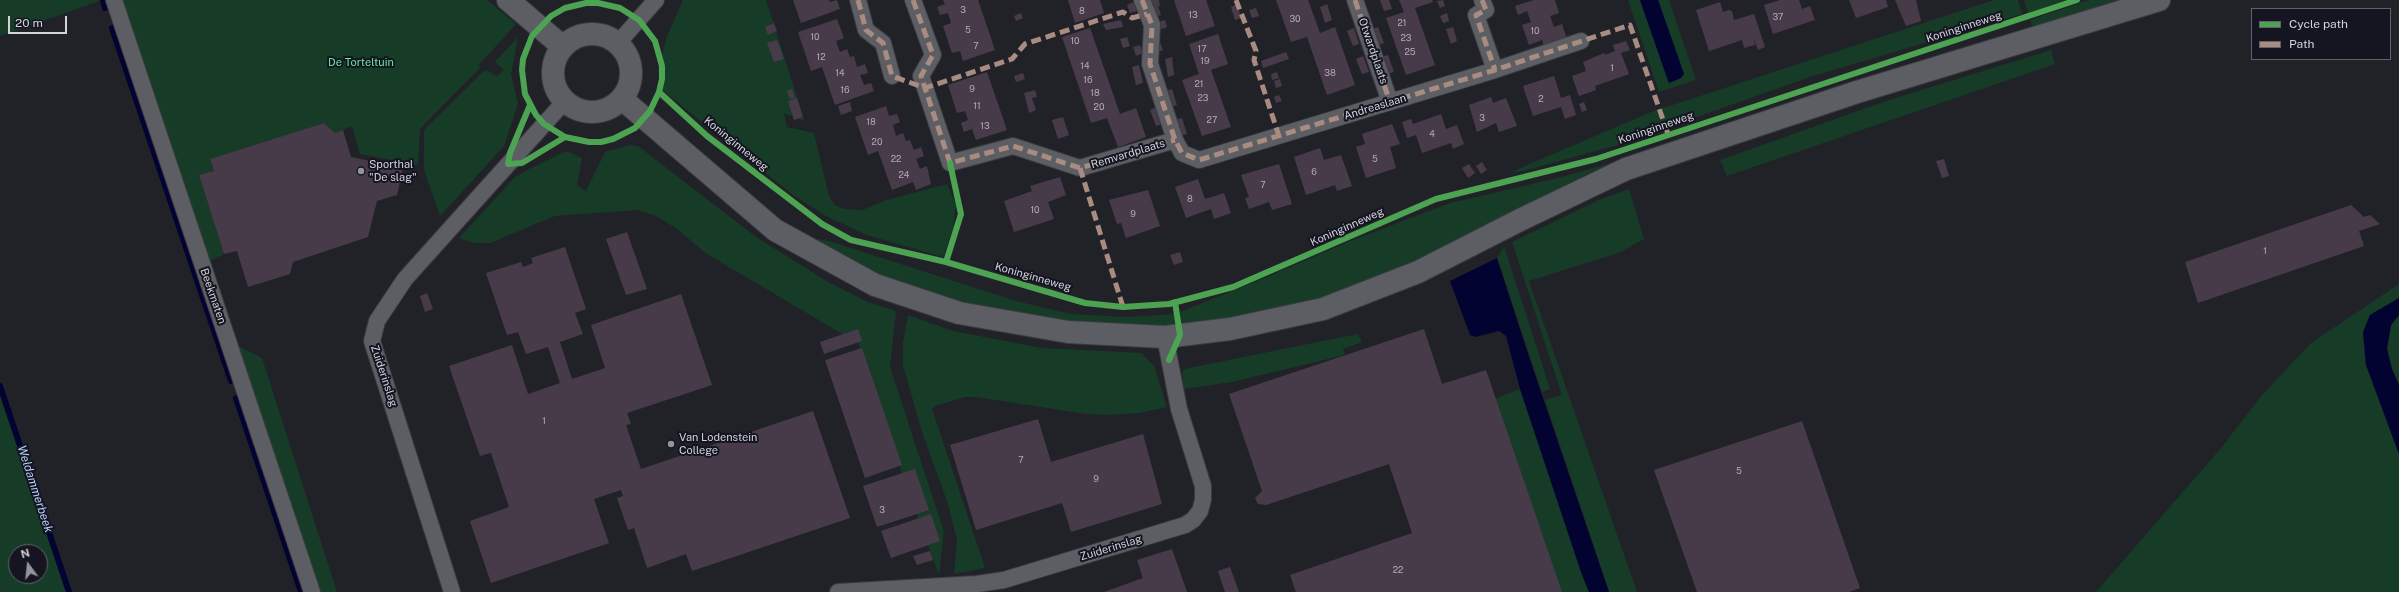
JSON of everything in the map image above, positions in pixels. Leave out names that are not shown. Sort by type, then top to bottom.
[{"type":"main road","points":[[508,0],[563,48]]},
{"type":"main road","points":[[622,98],[775,230],[875,285],[967,314],[1068,332],[1165,336],[1230,329],[1323,309],[1418,272],[1520,220],[1626,169],[1857,92],[2159,0]]},
{"type":"main road","points":[[590,35],[604,36],[618,44],[629,60],[631,70],[631,80],[622,98],[607,109],[599,112],[581,110],[566,101],[557,89],[554,75],[556,60],[563,48],[575,38],[590,35]]},
{"type":"street","name":"Beekmaten","points":[[114,0],[312,592]]},
{"type":"street","points":[[618,44],[656,0]]},
{"type":"street","points":[[858,0],[866,30],[883,43],[892,76]]},
{"type":"street","name":"Remvardplaats","points":[[913,0],[933,55],[921,76],[950,163],[1013,146],[1080,168],[1175,140]]},
{"type":"street","points":[[1142,0],[1152,25],[1150,64],[1175,140]]},
{"type":"street","name":"Otwardplaats","points":[[1355,0],[1390,102]]},
{"type":"street","points":[[1482,0],[1486,10],[1476,15],[1495,70]]},
{"type":"street","name":"Andreaslaan","points":[[1175,140],[1182,153],[1199,160],[1495,70],[1581,41]]},
{"type":"street","name":"Zuiderinslag","points":[[452,592],[372,341],[377,321],[405,279],[566,101]]},
{"type":"street","name":"Zuiderinslag","points":[[838,592],[977,584],[1004,580],[1185,525],[1193,520],[1200,511],[1203,500],[1203,486],[1179,410],[1165,336]]},
{"type":"green space","points":[[0,0],[102,0],[0,36]]},
{"type":"green space","name":"De Torteltuin","points":[[120,0],[487,0],[516,24],[478,66],[481,67],[420,129],[418,165],[360,154],[352,126],[335,133],[324,123],[210,159],[214,171],[199,175],[224,254],[208,262]]},
{"type":"green space","points":[[683,0],[766,0],[804,119],[804,121],[784,113],[787,127],[814,133],[829,196],[835,205],[845,209],[862,210],[887,200],[947,184],[956,204],[953,228],[943,257],[867,235],[826,216],[793,195],[662,90],[658,68],[667,36]]},
{"type":"green space","points":[[1628,0],[1640,0],[1669,82],[1681,78],[1684,74],[1658,0],[1669,0],[1696,80],[1659,92]]},
{"type":"green space","points":[[1994,0],[2018,0],[2022,14],[1810,77],[1621,144],[1523,171],[1511,172],[1651,112]]},
{"type":"green space","points":[[2024,0],[2066,0],[2028,13]]},
{"type":"green space","points":[[2089,0],[2122,0],[2033,28],[2030,20]]},
{"type":"green space","points":[[518,37],[511,74],[518,104],[504,146],[440,216],[424,170],[424,130],[485,70],[497,76],[504,70],[495,62]]},
{"type":"green space","points":[[2051,50],[2055,64],[1727,176],[1720,160],[1889,100]]},
{"type":"green space","points":[[629,145],[638,146],[756,237],[828,282],[868,302],[896,311],[890,367],[944,532],[939,575],[898,462],[859,344],[707,254],[677,229],[656,216],[637,210],[555,216],[490,243],[474,243],[459,238],[515,177],[525,171],[566,151],[582,158],[577,185],[586,191],[605,152]]},
{"type":"green space","points":[[1635,156],[1636,159],[1591,172],[1407,267],[1303,305],[1256,316],[1151,328],[1049,321],[944,300],[885,278],[808,238],[829,241],[1016,301],[1071,314],[1126,317],[1175,314],[1348,242],[1450,203],[1558,178]]},
{"type":"green space","points":[[1629,189],[1644,239],[1621,252],[1529,281],[1637,592],[1609,592],[1545,400],[1562,395],[1512,242],[1599,200]]},
{"type":"green space","points":[[1504,246],[1550,389],[1542,392],[1497,258]]},
{"type":"green space","points":[[2399,284],[2399,298],[2370,315],[2363,332],[2366,365],[2399,454],[2399,592],[2096,592],[2221,448],[2262,395],[2311,343]]},
{"type":"green space","points":[[908,315],[953,331],[1042,348],[1141,353],[1154,366],[1167,407],[1139,413],[1107,415],[1086,414],[976,397],[965,397],[935,406],[932,409],[985,568],[954,574],[957,540],[948,504],[922,432],[903,365],[903,343]]},
{"type":"green space","points":[[2399,315],[2399,385],[2392,369],[2387,349],[2391,325]]},
{"type":"green space","points":[[1358,334],[1362,342],[1343,349],[1345,355],[1232,382],[1183,389],[1182,374],[1184,369]]},
{"type":"green space","points":[[236,345],[262,358],[337,592],[319,592]]},
{"type":"green space","points":[[0,384],[69,592],[0,592]]},
{"type":"green space","points":[[1520,389],[1589,592],[1556,592],[1489,401]]},
{"type":"shaded area","points":[[1640,0],[1658,0],[1684,74],[1681,78],[1669,83]]},
{"type":"shaded area","points":[[1497,258],[1609,592],[1589,592],[1520,389],[1506,336],[1499,331],[1475,337],[1470,335],[1450,281]]},
{"type":"shaded area","points":[[2399,298],[2399,315],[2391,325],[2387,349],[2392,369],[2399,385],[2399,454],[2366,365],[2363,332],[2370,315]]},
{"type":"building","points":[[793,0],[829,0],[830,2],[837,0],[840,9],[801,23]]},
{"type":"building","points":[[943,0],[978,0],[995,50],[963,61],[960,51],[952,53],[943,26],[951,23],[948,13],[940,15],[937,7],[945,4]]},
{"type":"building","points":[[1068,0],[1100,0],[1104,13],[1075,23]]},
{"type":"building","points":[[1151,0],[1159,0],[1160,6],[1158,6],[1161,15],[1154,17]]},
{"type":"building","points":[[1174,0],[1206,0],[1215,26],[1186,36]]},
{"type":"building","points":[[1276,0],[1308,0],[1320,33],[1335,27],[1355,85],[1327,95],[1307,37],[1291,42]]},
{"type":"building","points":[[1380,0],[1389,0],[1392,9],[1384,11]]},
{"type":"building","points":[[1399,0],[1432,0],[1433,2],[1415,8],[1435,65],[1406,75],[1386,18],[1404,12]]},
{"type":"building","points":[[1443,0],[1445,6],[1440,8],[1437,1]]},
{"type":"building","points":[[1534,0],[1555,0],[1559,13],[1550,16],[1554,27],[1562,24],[1568,42],[1545,49],[1542,40],[1529,45],[1522,25],[1531,22],[1527,11],[1518,15],[1515,6]]},
{"type":"building","points":[[1780,0],[1799,0],[1802,9],[1810,6],[1815,20],[1773,34],[1764,5]]},
{"type":"building","points":[[1849,0],[1886,0],[1888,7],[1856,18]]},
{"type":"building","points":[[1895,0],[1916,0],[1921,21],[1906,26]]},
{"type":"building","points":[[1134,2],[1137,11],[1130,13],[1127,5]]},
{"type":"building","points":[[1720,2],[1723,12],[1729,10],[1732,11],[1734,20],[1754,14],[1765,47],[1758,50],[1753,37],[1755,45],[1744,48],[1742,40],[1709,51],[1696,10]]},
{"type":"building","points":[[1237,4],[1241,18],[1235,20],[1231,7]]},
{"type":"building","points":[[1327,4],[1332,20],[1325,23],[1320,7]]},
{"type":"building","points":[[1256,8],[1259,16],[1252,18],[1249,10]]},
{"type":"building","points":[[1021,13],[1023,18],[1016,21],[1014,16]]},
{"type":"building","points":[[1447,13],[1449,21],[1443,23],[1440,16]]},
{"type":"building","points":[[837,19],[844,38],[836,41],[840,52],[847,49],[850,57],[854,56],[857,67],[865,64],[868,73],[860,75],[864,85],[871,83],[874,91],[835,105],[822,67],[811,71],[798,32]]},
{"type":"building","points":[[1121,20],[1123,27],[1106,30],[1103,24]]},
{"type":"building","points":[[1165,20],[1167,27],[1158,30],[1156,23]]},
{"type":"building","points":[[774,23],[777,31],[768,35],[765,27]]},
{"type":"building","points":[[1378,27],[1384,43],[1379,45],[1373,29]]},
{"type":"building","points":[[1453,27],[1457,41],[1451,44],[1446,29]]},
{"type":"building","points":[[1090,28],[1120,114],[1136,108],[1146,137],[1118,147],[1107,118],[1091,123],[1062,37]]},
{"type":"building","points":[[1354,28],[1359,44],[1353,46],[1347,31]]},
{"type":"building","points":[[1218,34],[1228,64],[1211,70],[1231,127],[1202,136],[1182,80],[1199,74],[1189,44]]},
{"type":"building","points":[[1127,37],[1130,46],[1123,48],[1120,39]]},
{"type":"building","points":[[777,40],[784,59],[774,62],[767,43]]},
{"type":"building","points":[[1626,41],[1630,50],[1621,53],[1629,74],[1595,86],[1596,90],[1579,96],[1572,76],[1586,71],[1583,62],[1604,53],[1605,55],[1615,51],[1613,45]]},
{"type":"building","points":[[1160,42],[1163,50],[1156,53],[1153,44]]},
{"type":"building","points":[[1140,45],[1143,53],[1136,56],[1133,47]]},
{"type":"building","points":[[1286,52],[1289,59],[1263,68],[1261,61]]},
{"type":"building","points":[[1388,55],[1394,72],[1388,74],[1380,57]]},
{"type":"building","points":[[1363,56],[1369,72],[1362,74],[1356,59]]},
{"type":"building","points":[[1172,57],[1174,75],[1168,77],[1165,59]]},
{"type":"building","points":[[1139,65],[1143,83],[1136,85],[1132,67]]},
{"type":"building","points":[[987,72],[1007,130],[976,140],[972,129],[964,132],[961,123],[968,120],[965,111],[957,113],[948,85]]},
{"type":"building","points":[[1277,72],[1279,78],[1272,80],[1271,74]]},
{"type":"building","points":[[1023,73],[1025,79],[1016,82],[1014,76]]},
{"type":"building","points":[[1554,76],[1561,98],[1570,95],[1576,115],[1565,119],[1561,107],[1533,116],[1523,86]]},
{"type":"building","points":[[1280,79],[1282,86],[1276,88],[1274,81]]},
{"type":"building","points":[[792,89],[795,98],[790,99],[787,91]]},
{"type":"building","points":[[1172,89],[1177,105],[1170,107],[1165,91]]},
{"type":"building","points":[[1035,90],[1037,97],[1032,98],[1036,110],[1029,113],[1024,93]]},
{"type":"building","points":[[1279,95],[1282,101],[1276,103],[1274,97]]},
{"type":"building","points":[[1491,97],[1493,103],[1506,98],[1517,126],[1499,132],[1496,123],[1477,132],[1469,105]]},
{"type":"building","points":[[797,98],[803,117],[794,120],[788,101]]},
{"type":"building","points":[[850,102],[852,111],[841,115],[838,106]]},
{"type":"building","points":[[1584,102],[1587,110],[1582,112],[1579,104]]},
{"type":"building","points":[[886,106],[889,116],[897,114],[900,122],[893,125],[896,136],[903,133],[906,141],[910,140],[914,150],[921,147],[924,156],[916,159],[920,169],[927,166],[931,184],[916,190],[913,182],[892,190],[878,151],[868,155],[855,117]]},
{"type":"building","points":[[1157,107],[1163,124],[1156,126],[1150,110]]},
{"type":"building","points":[[1441,114],[1446,129],[1457,125],[1464,144],[1453,149],[1451,143],[1422,153],[1416,135],[1407,138],[1402,122],[1411,119],[1413,124]]},
{"type":"building","points":[[1063,117],[1069,135],[1058,139],[1052,120]]},
{"type":"building","points":[[1182,118],[1187,134],[1180,136],[1175,120]]},
{"type":"building","points":[[324,123],[335,133],[343,130],[351,157],[403,168],[397,195],[377,201],[368,237],[293,262],[290,274],[248,287],[237,251],[224,254],[199,175],[214,171],[210,159]]},
{"type":"building","points":[[1392,124],[1400,144],[1390,147],[1396,168],[1366,178],[1356,147],[1365,144],[1362,134]]},
{"type":"building","points":[[1320,148],[1324,160],[1341,155],[1352,186],[1337,191],[1335,185],[1306,195],[1294,157]]},
{"type":"building","points":[[1944,159],[1949,176],[1942,178],[1936,161]]},
{"type":"building","points":[[1482,162],[1487,170],[1481,174],[1476,166]]},
{"type":"building","points":[[1279,164],[1292,204],[1272,210],[1269,202],[1249,209],[1245,198],[1249,197],[1241,175]]},
{"type":"building","points":[[1469,164],[1475,173],[1468,178],[1462,168]]},
{"type":"building","points":[[1060,177],[1066,195],[1048,202],[1054,219],[1014,232],[1004,201],[1032,191],[1030,186]]},
{"type":"building","points":[[1198,179],[1205,199],[1224,193],[1231,213],[1214,219],[1211,209],[1186,218],[1175,187]]},
{"type":"building","points":[[1148,190],[1160,226],[1126,238],[1121,223],[1117,224],[1109,200]]},
{"type":"building","points":[[2351,205],[2364,217],[2370,215],[2380,224],[2359,231],[2364,246],[2198,303],[2185,262]]},
{"type":"building","points":[[627,232],[647,289],[626,295],[606,239]]},
{"type":"building","points":[[565,247],[586,309],[575,313],[583,334],[560,342],[572,379],[605,368],[591,325],[681,294],[712,385],[627,413],[631,424],[626,425],[641,469],[813,411],[850,518],[692,571],[686,554],[647,568],[634,528],[628,530],[617,498],[623,496],[621,490],[594,499],[609,543],[491,583],[470,521],[509,507],[491,453],[480,456],[449,366],[512,345],[528,394],[560,383],[548,347],[526,354],[518,332],[507,335],[486,273],[521,262],[523,267],[533,263],[531,258]]},
{"type":"building","points":[[1180,252],[1183,262],[1174,265],[1170,255]]},
{"type":"building","points":[[427,293],[433,309],[425,312],[420,296]]},
{"type":"building","points":[[858,329],[862,341],[824,354],[820,342]]},
{"type":"building","points":[[1424,329],[1442,384],[1486,370],[1562,592],[1296,592],[1290,575],[1412,533],[1389,464],[1266,505],[1258,504],[1255,498],[1262,491],[1229,394]]},
{"type":"building","points":[[862,348],[902,465],[865,478],[825,360]]},
{"type":"building","points":[[1038,419],[1051,462],[1143,434],[1162,504],[1071,532],[1062,503],[976,530],[950,445]]},
{"type":"building","points":[[1802,421],[1860,588],[1849,592],[1697,592],[1654,470]]},
{"type":"building","points":[[915,469],[929,510],[877,527],[863,486]]},
{"type":"building","points":[[931,514],[940,541],[891,558],[881,531]]},
{"type":"building","points":[[1172,549],[1187,592],[1104,592],[1143,578],[1137,560]]},
{"type":"building","points":[[930,551],[933,560],[917,565],[913,556]]},
{"type":"building","points":[[1230,567],[1239,592],[1225,592],[1218,571]]},
{"type":"waterway","points":[[103,0],[105,8]]},
{"type":"waterway","points":[[112,28],[231,381]]},
{"type":"waterway","name":"Weldammerbeek","points":[[0,386],[69,592]]},
{"type":"waterway","points":[[236,398],[301,592]]},
{"type":"marked path","points":[[858,0],[866,30],[883,43],[892,76],[925,88],[1012,59],[1025,44],[1123,12],[1132,18],[1147,14]]},
{"type":"marked path","points":[[913,0],[933,55],[921,76],[950,163],[1013,146],[1080,168],[1175,140]]},
{"type":"marked path","points":[[1142,0],[1152,25],[1150,64],[1175,140],[1182,153],[1199,160],[1495,70],[1630,25],[1668,134]]},
{"type":"marked path","points":[[1236,0],[1256,51],[1254,60],[1279,136]]},
{"type":"marked path","points":[[1355,0],[1390,102]]},
{"type":"marked path","points":[[1482,0],[1486,10],[1476,15],[1495,70]]},
{"type":"marked path","points":[[1080,168],[1123,307]]},
{"type":"cycle path","name":"Koninginneweg","points":[[659,92],[707,136],[822,224],[851,240],[946,262],[1085,303],[1123,307],[1169,304],[1233,287],[1436,199],[1596,159],[2077,0]]},
{"type":"cycle path","points":[[530,105],[510,153],[508,164],[522,163],[565,137],[589,142],[601,142],[613,139],[635,128],[650,111],[659,92],[662,79],[662,66],[655,41],[639,20],[620,8],[598,3],[586,3],[565,8],[551,16],[532,36],[523,59],[522,70],[525,94],[536,115],[544,124],[565,137]]},
{"type":"cycle path","points":[[946,262],[961,214],[950,163]]},
{"type":"cycle path","points":[[1169,360],[1180,335],[1175,302]]},
{"type":"place","name":"Sporthal \"De slag\"","points":[[361,171]]},
{"type":"place","name":"Van Lodenstein College","points":[[671,444]]}]
